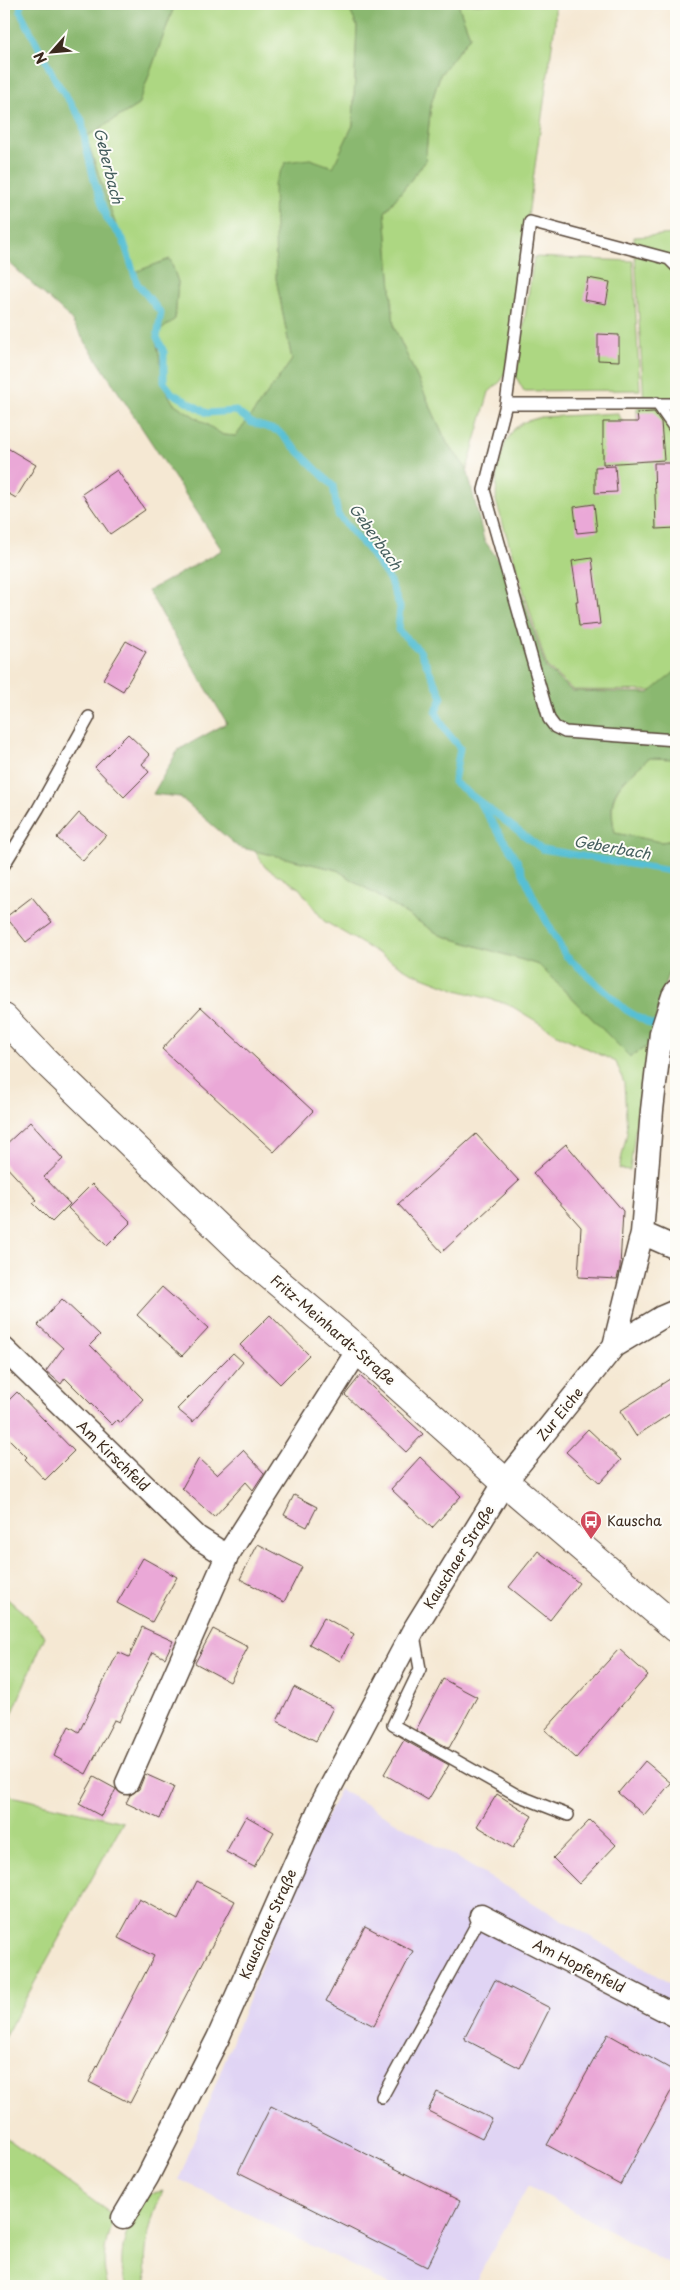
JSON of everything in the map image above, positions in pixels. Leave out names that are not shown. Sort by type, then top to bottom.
[{"type":"street","name":"Zur Eiche","points":[[614,1346],[642,1233],[652,1110],[664,1024],[676,991]]},
{"type":"street","name":"Fritz-Meinhardt-Straße","points":[[4,1018],[43,1059],[246,1256],[358,1350],[505,1482],[676,1628]]},
{"type":"street","points":[[642,1233],[676,1248]]},
{"type":"street","name":"Zur Eiche","points":[[505,1482],[614,1346],[662,1317],[676,1311]]},
{"type":"street","name":"Am Kirschfeld","points":[[4,1349],[197,1538],[227,1556]]},
{"type":"street","points":[[127,1783],[227,1556],[358,1350]]},
{"type":"street","name":"Kauschaer Straße","points":[[123,2218],[148,2176],[218,2038],[321,1805],[413,1631],[505,1482]]},
{"type":"street","name":"Am Hopfenfeld","points":[[481,1916],[676,2016]]},
{"type":"lane","points":[[676,266],[669,259],[530,222],[506,404],[484,490],[549,718],[555,727],[566,732],[676,740]]},
{"type":"lane","points":[[657,403],[676,430]]},
{"type":"lane","points":[[506,404],[676,404]]},
{"type":"lane","points":[[4,865],[38,809],[89,717]]},
{"type":"lane","points":[[413,1631],[420,1669],[393,1725],[517,1795],[568,1815]]},
{"type":"lane","points":[[382,2097],[481,1916]]},
{"type":"shaded area","points":[[340,1789],[676,1987],[676,2268],[528,2186],[473,2286],[392,2286],[179,2179],[289,1894]]},
{"type":"green space","points":[[4,4],[175,4],[138,105],[86,137],[132,273],[170,259],[178,282],[175,319],[155,335],[166,390],[173,403],[223,435],[236,436],[292,360],[276,278],[274,184],[286,162],[310,159],[333,167],[353,125],[357,26],[347,4],[458,4],[470,36],[440,75],[431,104],[425,162],[385,212],[394,327],[447,443],[467,469],[484,540],[521,591],[546,668],[572,691],[649,693],[676,671],[676,759],[649,758],[617,789],[612,807],[615,833],[661,842],[676,840],[676,950],[659,1002],[652,1043],[630,1057],[539,965],[440,935],[337,870],[238,847],[180,797],[153,794],[178,750],[227,723],[148,591],[222,550],[69,317],[4,258]]},
{"type":"green space","points":[[175,4],[347,4],[357,25],[353,125],[333,168],[310,159],[276,278],[292,360],[236,436],[223,435],[173,403],[166,390],[155,335],[175,319],[178,282],[170,259],[132,274],[86,137],[138,105]]},
{"type":"green space","points":[[458,4],[555,4],[555,24],[506,372],[501,381],[489,392],[467,469],[447,443],[394,327],[385,212],[425,162],[431,104],[440,75],[470,36]]},
{"type":"green space","points":[[676,234],[676,677],[664,691],[573,690],[547,667],[496,501],[497,471],[505,444],[514,429],[524,422],[541,417],[618,413],[638,452],[637,408],[644,403],[634,237]]},
{"type":"green space","points":[[534,257],[633,261],[640,390],[524,391],[516,377]]},
{"type":"green space","points":[[649,758],[676,759],[676,840],[661,842],[615,833],[612,807],[614,797],[623,782]]},
{"type":"green space","points":[[255,851],[337,870],[440,935],[539,965],[630,1057],[652,1043],[643,1069],[630,1170],[619,1169],[627,1133],[624,1083],[616,1062],[559,1035],[508,1004],[457,990],[410,972],[324,921],[299,888],[265,867]]},
{"type":"green space","points":[[4,1596],[24,1613],[45,1636],[10,1719],[4,1761]]},
{"type":"green space","points":[[4,1768],[11,1796],[123,1822],[4,2038]]},
{"type":"green space","points":[[4,2136],[114,2216],[104,2259],[108,2286],[9,2286],[4,2274]]},
{"type":"green space","points":[[163,2191],[154,2213],[146,2251],[145,2264],[149,2286],[127,2286],[123,2275],[122,2252],[133,2217],[143,2195]]},
{"type":"building","points":[[588,278],[610,282],[606,304],[584,300]]},
{"type":"building","points":[[598,334],[619,335],[619,361],[598,360]]},
{"type":"building","points":[[654,412],[661,422],[664,460],[603,464],[603,422],[638,422],[637,413]]},
{"type":"building","points":[[4,446],[36,465],[16,498],[4,491]]},
{"type":"building","points":[[654,463],[674,463],[676,528],[656,529]]},
{"type":"building","points":[[615,466],[617,492],[595,493],[595,467]]},
{"type":"building","points":[[117,470],[145,510],[110,534],[82,494]]},
{"type":"building","points":[[594,504],[597,531],[577,533],[574,507]]},
{"type":"building","points":[[592,558],[600,624],[579,626],[576,601],[578,601],[572,561]]},
{"type":"building","points":[[126,641],[146,652],[123,691],[103,679]]},
{"type":"building","points":[[128,734],[150,755],[142,764],[149,772],[124,797],[95,767]]},
{"type":"building","points":[[79,813],[106,835],[83,861],[57,838]]},
{"type":"building","points":[[32,897],[52,922],[26,942],[6,917]]},
{"type":"building","points":[[201,1007],[313,1111],[274,1152],[162,1049]]},
{"type":"building","points":[[30,1122],[63,1159],[44,1177],[70,1204],[52,1222],[33,1203],[37,1200],[4,1164],[4,1146]]},
{"type":"building","points":[[476,1134],[519,1181],[442,1252],[398,1204]]},
{"type":"building","points":[[566,1144],[623,1211],[620,1267],[617,1279],[578,1277],[581,1227],[533,1173]]},
{"type":"building","points":[[92,1184],[131,1222],[107,1246],[68,1208]]},
{"type":"building","points":[[162,1287],[208,1328],[182,1356],[137,1315]]},
{"type":"building","points":[[62,1299],[100,1335],[90,1345],[143,1399],[121,1423],[117,1420],[112,1425],[65,1378],[61,1384],[46,1371],[63,1348],[38,1325]]},
{"type":"building","points":[[270,1315],[309,1355],[280,1384],[240,1345]]},
{"type":"building","points":[[233,1353],[243,1362],[193,1422],[177,1409]]},
{"type":"building","points":[[676,1375],[676,1410],[636,1436],[620,1411]]},
{"type":"building","points":[[360,1376],[423,1434],[406,1452],[345,1395]]},
{"type":"building","points":[[17,1392],[74,1451],[45,1480],[25,1459],[27,1457],[4,1434],[4,1405]]},
{"type":"building","points":[[588,1429],[621,1460],[600,1483],[566,1452]]},
{"type":"building","points":[[243,1450],[264,1473],[253,1490],[246,1482],[214,1517],[182,1488],[199,1458],[217,1475]]},
{"type":"building","points":[[420,1457],[461,1496],[432,1528],[391,1489]]},
{"type":"building","points":[[294,1495],[317,1507],[307,1527],[284,1515]]},
{"type":"building","points":[[258,1544],[302,1567],[284,1602],[240,1579]]},
{"type":"building","points":[[538,1551],[579,1583],[550,1620],[509,1587]]},
{"type":"building","points":[[143,1558],[177,1577],[152,1622],[117,1603]]},
{"type":"building","points":[[324,1617],[354,1634],[340,1661],[309,1644]]},
{"type":"building","points":[[142,1627],[173,1641],[165,1658],[153,1652],[119,1722],[114,1720],[86,1774],[54,1756],[69,1726],[79,1732],[118,1652],[129,1657]]},
{"type":"building","points":[[213,1629],[248,1647],[230,1682],[195,1663]]},
{"type":"building","points":[[619,1649],[648,1675],[576,1758],[545,1730]]},
{"type":"building","points":[[443,1679],[477,1697],[449,1748],[416,1730]]},
{"type":"building","points":[[294,1687],[333,1708],[316,1741],[277,1721]]},
{"type":"building","points":[[404,1740],[449,1765],[428,1800],[384,1774]]},
{"type":"building","points":[[645,1761],[671,1783],[644,1815],[618,1793]]},
{"type":"building","points":[[145,1774],[174,1787],[160,1819],[126,1803],[130,1795],[139,1789]]},
{"type":"building","points":[[94,1777],[116,1789],[101,1816],[79,1804]]},
{"type":"building","points":[[497,1794],[532,1816],[513,1848],[477,1826]]},
{"type":"building","points":[[246,1816],[274,1832],[254,1867],[226,1852]]},
{"type":"building","points":[[590,1820],[616,1845],[579,1884],[553,1858]]},
{"type":"building","points":[[197,1881],[235,1901],[130,2103],[89,2082],[154,1956],[118,1938],[139,1899],[178,1920]]},
{"type":"building","points":[[365,1926],[413,1951],[374,2026],[326,2001]]},
{"type":"building","points":[[495,1980],[550,2008],[520,2068],[464,2039]]},
{"type":"building","points":[[608,2034],[676,2072],[676,2082],[620,2185],[547,2145]]},
{"type":"building","points":[[437,2092],[492,2119],[482,2138],[428,2111]]},
{"type":"building","points":[[271,2106],[460,2201],[427,2267],[238,2172]]},
{"type":"waterway","name":"Geberbach","points":[[21,4],[20,11],[56,81],[82,120],[94,180],[107,219],[123,239],[137,283],[161,313],[157,337],[164,352],[164,382],[172,393],[207,413],[236,411],[252,423],[278,431],[333,486],[338,515],[369,551],[389,579],[400,607],[398,630],[420,651],[442,697],[436,712],[446,731],[460,748],[454,782],[542,849],[676,872]]},
{"type":"waterway","points":[[480,804],[517,860],[536,902],[565,955],[626,1010],[650,1024],[658,1025]]},
{"type":"place","name":"Kauscha","points":[[591,1540]]}]
